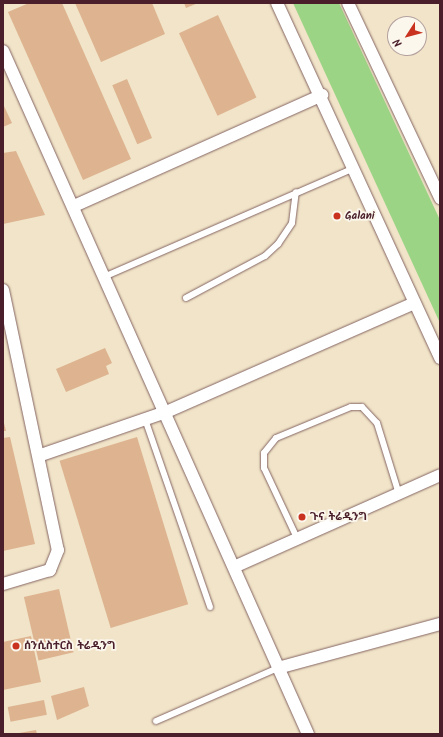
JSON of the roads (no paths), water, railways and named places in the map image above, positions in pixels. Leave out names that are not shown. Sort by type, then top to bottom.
[{"type":"street","points":[[277,3],[322,95],[414,303],[440,358]]},
{"type":"street","points":[[348,3],[440,198]]},
{"type":"street","points":[[3,51],[236,566],[278,668],[308,734]]},
{"type":"street","points":[[74,206],[322,95]]},
{"type":"street","points":[[3,290],[41,455],[58,550],[56,562],[50,570],[3,584]]},
{"type":"street","points":[[41,455],[166,412],[414,303]]},
{"type":"street","points":[[236,566],[398,491],[440,475]]},
{"type":"street","points":[[278,668],[440,624]]},
{"type":"lane","points":[[106,276],[354,168]]},
{"type":"lane","points":[[186,298],[264,256],[278,244],[292,223],[296,192]]},
{"type":"lane","points":[[297,538],[264,468],[264,454],[276,438],[351,406],[362,407],[377,423],[398,491]]},
{"type":"lane","points":[[145,419],[210,608]]},
{"type":"lane","points":[[156,721],[278,668]]},
{"type":"place","name":"Galani","points":[[337,216]]},
{"type":"place","name":"ጉና ትሬዲንግ","points":[[302,517]]},
{"type":"place","name":"ሰንሲስተርስ ትሬዲንግ","points":[[16,646]]}]
